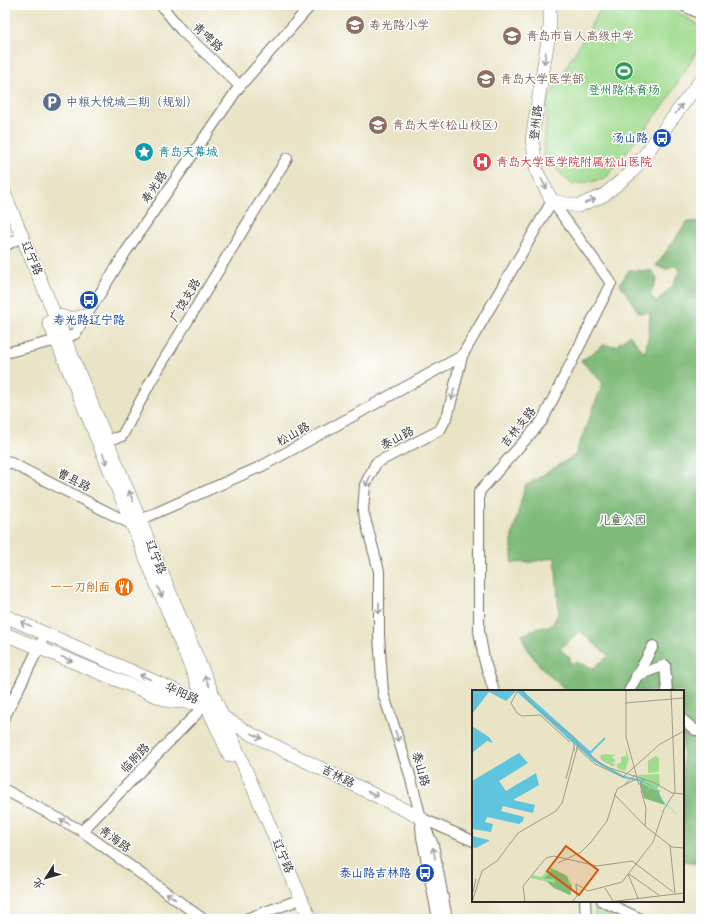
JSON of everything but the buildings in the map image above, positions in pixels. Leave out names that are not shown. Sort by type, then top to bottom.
[{"type":"main road","name":"登州路","points":[[550,5],[550,27],[532,139],[537,172],[552,201]]},
{"type":"main road","points":[[552,201],[578,206],[604,195],[632,172],[701,80]]},
{"type":"main road","name":"辽宁路","points":[[5,195],[14,240],[56,315],[61,340]]},
{"type":"main road","name":"辽宁路","points":[[5,216],[14,240],[61,340],[136,522],[206,704],[300,919]]},
{"type":"main road","points":[[56,315],[70,319],[86,316]]},
{"type":"main road","name":"辽宁路","points":[[136,522],[223,717],[310,919]]},
{"type":"main road","name":"华阳路","points":[[5,616],[206,704]]},
{"type":"main road","name":"华阳路","points":[[5,634],[169,701],[206,704]]},
{"type":"main road","name":"吉林路","points":[[206,704],[223,717],[252,734],[421,818]]},
{"type":"street","name":"青啤路","points":[[161,5],[181,30],[240,86]]},
{"type":"street","name":"寿光路","points":[[5,354],[61,340],[75,334],[125,253],[240,86],[311,5]]},
{"type":"street","points":[[682,5],[701,14]]},
{"type":"street","name":"广饶支路","points":[[103,441],[122,436],[151,381],[287,158]]},
{"type":"street","name":"泰山路","points":[[447,919],[433,845],[421,818],[409,772],[383,693],[379,636],[379,571],[363,510],[365,485],[376,463],[440,430],[448,414],[462,356],[552,201]]},
{"type":"street","name":"吉林支路","points":[[494,690],[484,659],[479,631],[480,492],[542,421],[611,283],[552,201]]},
{"type":"street","name":"松山路","points":[[136,522],[262,466],[462,356]]},
{"type":"street","name":"曹县路","points":[[5,460],[136,522]]},
{"type":"street","points":[[5,716],[46,633]]},
{"type":"street","points":[[629,690],[653,646]]},
{"type":"street","points":[[636,676],[665,665],[667,690]]},
{"type":"street","name":"临朐路","points":[[82,831],[206,704]]},
{"type":"street","points":[[684,721],[695,730],[701,730]]},
{"type":"street","name":"青海路","points":[[5,790],[82,831],[203,919]]},
{"type":"street","name":"泰山路","points":[[421,818],[422,837],[438,919]]},
{"type":"street","name":"吉林路","points":[[421,818],[472,841]]},
{"type":"street","points":[[246,919],[293,902]]},
{"type":"street","points":[[585,902],[586,919]]},
{"type":"street","points":[[604,902],[641,919]]},
{"type":"green space","name":"登州路体育场","points":[[603,5],[665,5],[701,26],[701,44],[665,104],[605,179],[572,185],[543,156],[548,98]]},
{"type":"green space","name":"儿童公园","points":[[687,222],[701,222],[701,863],[684,861],[684,690],[566,690],[540,666],[529,651],[522,635],[535,629],[552,625],[559,612],[555,557],[531,562],[512,563],[512,536],[525,486],[575,455],[603,383],[581,361],[604,345],[616,346],[629,335],[645,353],[649,333],[650,312],[639,313],[620,284],[629,270],[652,271],[657,279],[650,294],[656,303],[673,285],[680,270],[674,265],[667,269],[656,266]],"holes":[[[579,631],[609,656],[593,668],[576,662],[570,665],[570,658],[560,649]]]},
{"type":"green space","points":[[595,905],[624,919],[595,919]]},
{"type":"place","name":"寿光路小学","points":[[355,25]]},
{"type":"place","name":"青岛市盲人高级中学","points":[[512,36]]},
{"type":"place","name":"登州路体育场","points":[[624,71]]},
{"type":"place","name":"青岛大学医学部","points":[[486,79]]},
{"type":"place","name":"中粮大悦城二期（规划）","points":[[52,102]]},
{"type":"place","name":"青岛大学(松山校区)","points":[[378,125]]},
{"type":"place","name":"汤山路","points":[[662,138]]},
{"type":"place","name":"青岛天幕城","points":[[144,152]]},
{"type":"place","name":"青岛大学医学院附属松山医院","points":[[482,162]]},
{"type":"place","name":"寿光路辽宁路","points":[[89,300]]},
{"type":"place","name":"一一刀削面","points":[[124,587]]},
{"type":"place","name":"泰山路吉林路","points":[[425,873]]}]
